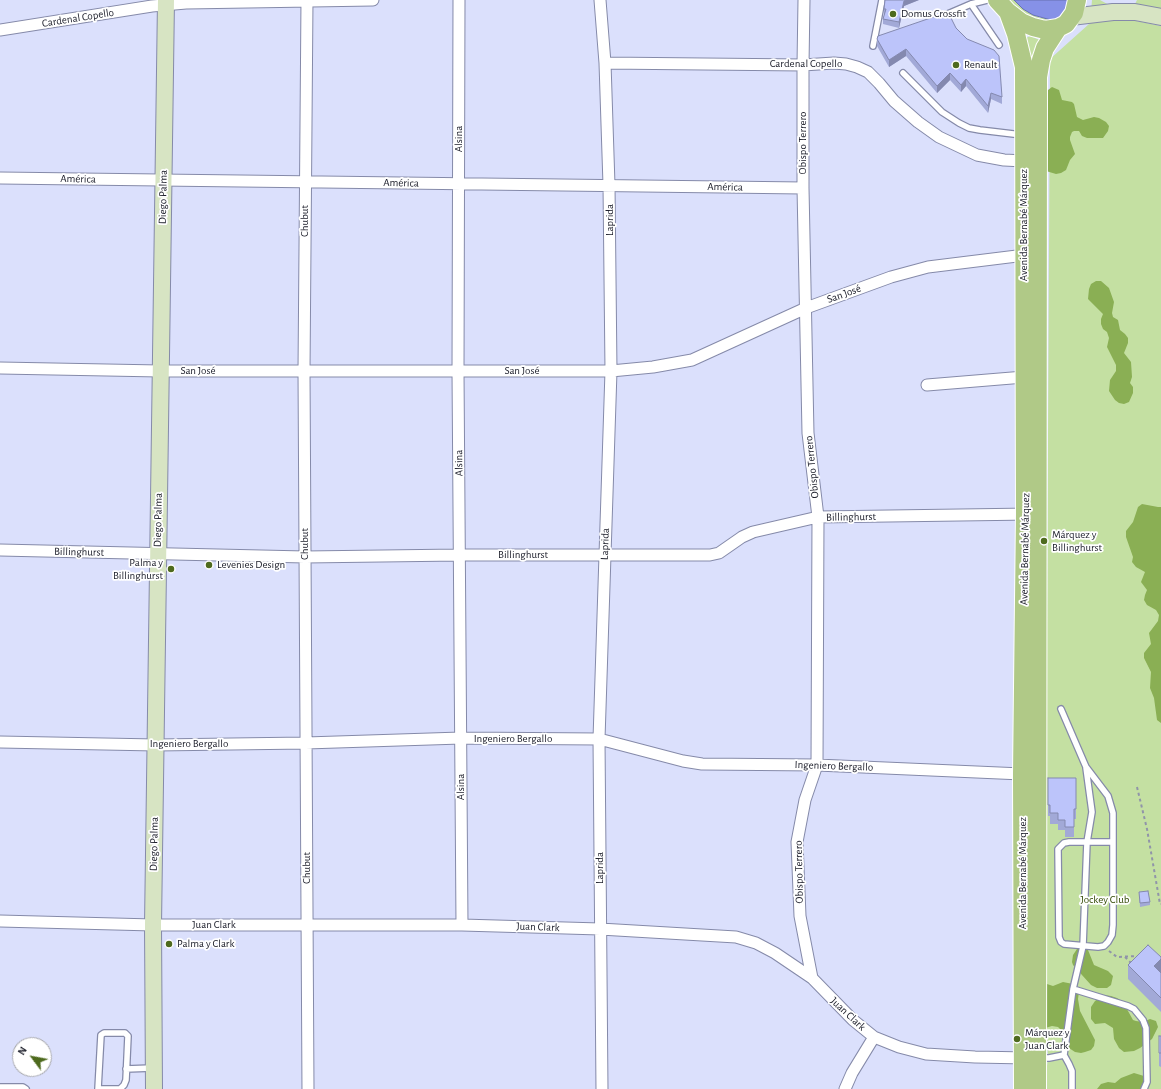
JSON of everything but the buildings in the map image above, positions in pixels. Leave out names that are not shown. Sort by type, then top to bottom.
[{"type":"main road","name":"Avenida Bernabé Márquez","points":[[1023,1089],[1030,1058],[1031,514],[1038,77],[1045,48],[1074,12],[1077,0]]},
{"type":"main road","points":[[1114,0],[1135,12]]},
{"type":"main road","name":"Diego Palma","points":[[154,1089],[153,925],[166,2]]},
{"type":"main road","name":"Avenida Bernabé Márquez","points":[[1003,6],[1016,34],[1024,67],[1024,377],[1031,514],[1022,774],[1030,1058],[1037,1089]]},
{"type":"main road","points":[[1003,6],[1021,22],[1032,27],[1045,30],[1064,23],[1113,12],[1135,12],[1161,17]]},
{"type":"street","name":"Chubut","points":[[307,0],[304,371],[308,1089]]},
{"type":"street","name":"Cardenal Copello","points":[[0,30],[166,2],[373,0]]},
{"type":"street","name":"Alsina","points":[[460,0],[458,371],[462,925]]},
{"type":"street","name":"Laprida","points":[[600,0],[605,63],[609,185],[611,371],[599,739],[602,1089]]},
{"type":"street","name":"Obispo Terrero","points":[[804,0],[803,188],[808,433],[818,518],[817,765],[805,800],[797,842],[800,916],[812,978]]},
{"type":"street","name":"Cardenal Copello","points":[[605,63],[803,65],[834,62],[857,67],[868,72],[894,101],[918,122],[939,137],[977,155],[1004,160],[1024,161]]},
{"type":"street","name":"América","points":[[0,178],[803,188]]},
{"type":"street","name":"San José","points":[[0,368],[160,371],[611,371],[653,367],[692,360],[806,308],[891,277],[928,267],[1025,255]]},
{"type":"street","points":[[927,385],[1024,377]]},
{"type":"street","name":"Billinghurst","points":[[0,550],[305,557],[459,555],[710,555],[719,553],[742,537],[753,532],[818,518],[1031,514]]},
{"type":"street","name":"Ingeniero Bergallo","points":[[0,742],[156,745],[306,743],[461,738],[599,739],[683,761],[702,764],[817,765],[1022,774]]},
{"type":"street","name":"Juan Clark","points":[[0,921],[153,925],[462,925],[600,929],[736,937],[756,943],[812,978],[848,1015],[874,1037],[899,1048],[926,1054],[1030,1058]]},
{"type":"street","points":[[845,1089],[852,1073],[874,1037]]},
{"type":"lane","points":[[873,46],[882,0]]},
{"type":"lane","points":[[936,19],[971,4],[987,0]]},
{"type":"lane","points":[[971,4],[1000,45]]},
{"type":"lane","points":[[903,73],[942,112],[959,123],[969,128],[1024,135]]},
{"type":"lane","points":[[1060,709],[1086,767],[1108,796],[1113,813],[1113,842],[1113,925],[1112,935],[1104,946],[1098,947],[1064,944],[1061,942],[1059,937],[1058,849],[1064,843],[1113,842]]},
{"type":"lane","points":[[1072,1089],[1072,1071],[1064,1055],[1073,989],[1083,946],[1087,842],[1092,812],[1086,767]]},
{"type":"lane","points":[[1073,989],[1128,1006],[1134,1009],[1143,1020],[1146,1028],[1147,1082],[1144,1089]]},
{"type":"lane","points":[[121,1032],[128,1036],[126,1080],[124,1085],[120,1089],[98,1089],[101,1035],[104,1033],[121,1032]]},
{"type":"lane","points":[[1030,1058],[1049,1058],[1064,1055]]},
{"type":"lane","points":[[126,1069],[154,1068]]},
{"type":"lane","points":[[0,1087],[23,1087],[26,1089]]},
{"type":"path","points":[[1137,787],[1147,829],[1161,904]]},
{"type":"path","points":[[1104,946],[1115,956],[1139,956]]},
{"type":"path","points":[[1124,957],[1135,967]]},
{"type":"green space","points":[[1008,0],[1014,0],[1023,9],[1040,18],[1073,11],[1042,24],[1017,10]]},
{"type":"green space","points":[[1092,0],[1100,0],[1111,6],[1091,12]]},
{"type":"green space","points":[[1137,0],[1161,0],[1161,10],[1135,4]]},
{"type":"green space","name":"Jockey Club","points":[[1117,17],[1161,26],[1161,1089],[1044,1089],[1048,1058],[1045,997],[1050,59],[1089,24],[1097,20]]},
{"type":"green space","points":[[1030,36],[1042,41],[1034,72],[1026,38]]},
{"type":"green space","points":[[1052,87],[1059,90],[1062,100],[1072,102],[1074,104],[1077,117],[1083,120],[1094,117],[1099,118],[1106,122],[1109,126],[1108,131],[1103,138],[1087,138],[1082,136],[1079,131],[1072,132],[1070,140],[1075,154],[1070,160],[1066,170],[1056,174],[1046,171],[1046,95],[1048,90]]},
{"type":"green space","points":[[1096,281],[1101,281],[1109,288],[1114,302],[1112,313],[1113,317],[1118,320],[1120,330],[1128,338],[1128,343],[1124,353],[1131,362],[1132,377],[1130,383],[1133,387],[1133,393],[1129,402],[1124,404],[1115,400],[1109,391],[1110,380],[1116,371],[1116,365],[1107,347],[1109,338],[1107,332],[1103,329],[1101,324],[1103,314],[1088,299],[1091,284]]},
{"type":"green space","points":[[1142,504],[1161,507],[1161,723],[1157,720],[1154,698],[1150,688],[1151,672],[1144,658],[1144,653],[1151,644],[1149,633],[1158,621],[1159,615],[1156,610],[1147,605],[1144,600],[1147,590],[1141,582],[1145,572],[1136,567],[1132,562],[1133,557],[1126,537],[1126,531],[1133,522],[1138,507]]},
{"type":"green space","points":[[1080,948],[1088,950],[1094,965],[1108,971],[1113,976],[1111,985],[1107,988],[1097,988],[1091,985],[1073,965],[1073,955],[1077,949]]},
{"type":"green space","points":[[1063,982],[1073,984],[1079,992],[1078,999],[1080,1011],[1095,1040],[1094,1046],[1091,1050],[1081,1053],[1075,1052],[1069,1048],[1065,1042],[1063,1032],[1058,1027],[1052,1026],[1042,1029],[1043,985],[1047,984],[1053,986]]},
{"type":"green space","points":[[1104,995],[1117,998],[1123,1002],[1133,1020],[1143,1022],[1150,1019],[1156,1021],[1158,1027],[1152,1039],[1134,1051],[1124,1052],[1119,1048],[1114,1039],[1113,1028],[1105,1023],[1095,1024],[1091,1019],[1091,1007],[1095,1001]]},
{"type":"green space","points":[[1134,1073],[1144,1076],[1144,1082],[1141,1089],[1097,1089],[1101,1084],[1108,1082],[1115,1083],[1121,1078]]},
{"type":"water","points":[[1014,0],[1072,0],[1066,17],[1051,20],[1033,15],[1023,9]]},
{"type":"place","name":"Domus Crossfit","points":[[893,14]]},
{"type":"place","name":"Renault","points":[[956,65]]},
{"type":"place","name":"Márquez y Billinghurst","points":[[1044,541]]},
{"type":"place","name":"Levenies Design","points":[[209,565]]},
{"type":"place","name":"Palma y Billinghurst","points":[[171,569]]},
{"type":"place","name":"Palma y Clark","points":[[169,944]]},
{"type":"place","name":"Márquez y Juan Clark","points":[[1017,1039]]}]
